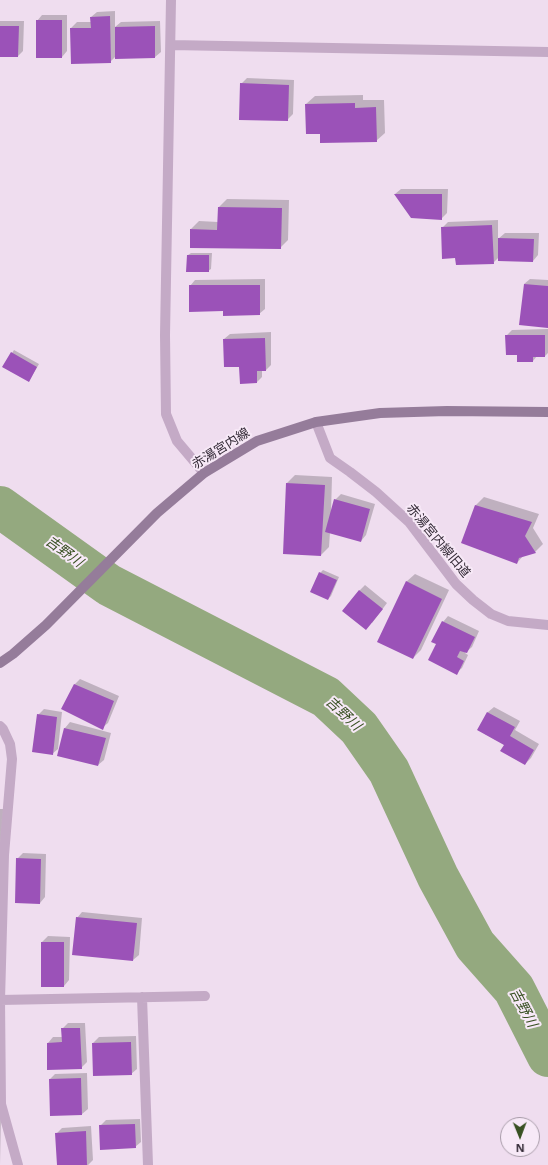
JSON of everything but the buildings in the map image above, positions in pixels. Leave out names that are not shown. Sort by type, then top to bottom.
[{"type":"main road","name":"赤湯宮内線","points":[[0,663],[13,654],[46,625],[157,513],[204,473],[257,441],[316,422],[380,413],[447,411],[548,412]]},
{"type":"street","points":[[171,0],[165,335],[166,414],[178,441],[204,473]]},
{"type":"street","points":[[171,45],[548,52]]},
{"type":"street","name":"赤湯宮内線旧道","points":[[316,422],[330,458],[376,492],[409,522],[456,584],[473,600],[491,614],[508,621],[548,626]]},
{"type":"street","points":[[0,726],[10,744],[12,759],[4,855],[0,1000],[1,1104],[18,1165]]},
{"type":"street","points":[[0,1000],[205,996]]},
{"type":"street","points":[[142,997],[148,1165]]},
{"type":"waterway","name":"吉野川","points":[[0,507],[109,585],[326,697],[359,728],[389,771],[438,877],[475,945],[514,989],[548,1056]]}]
